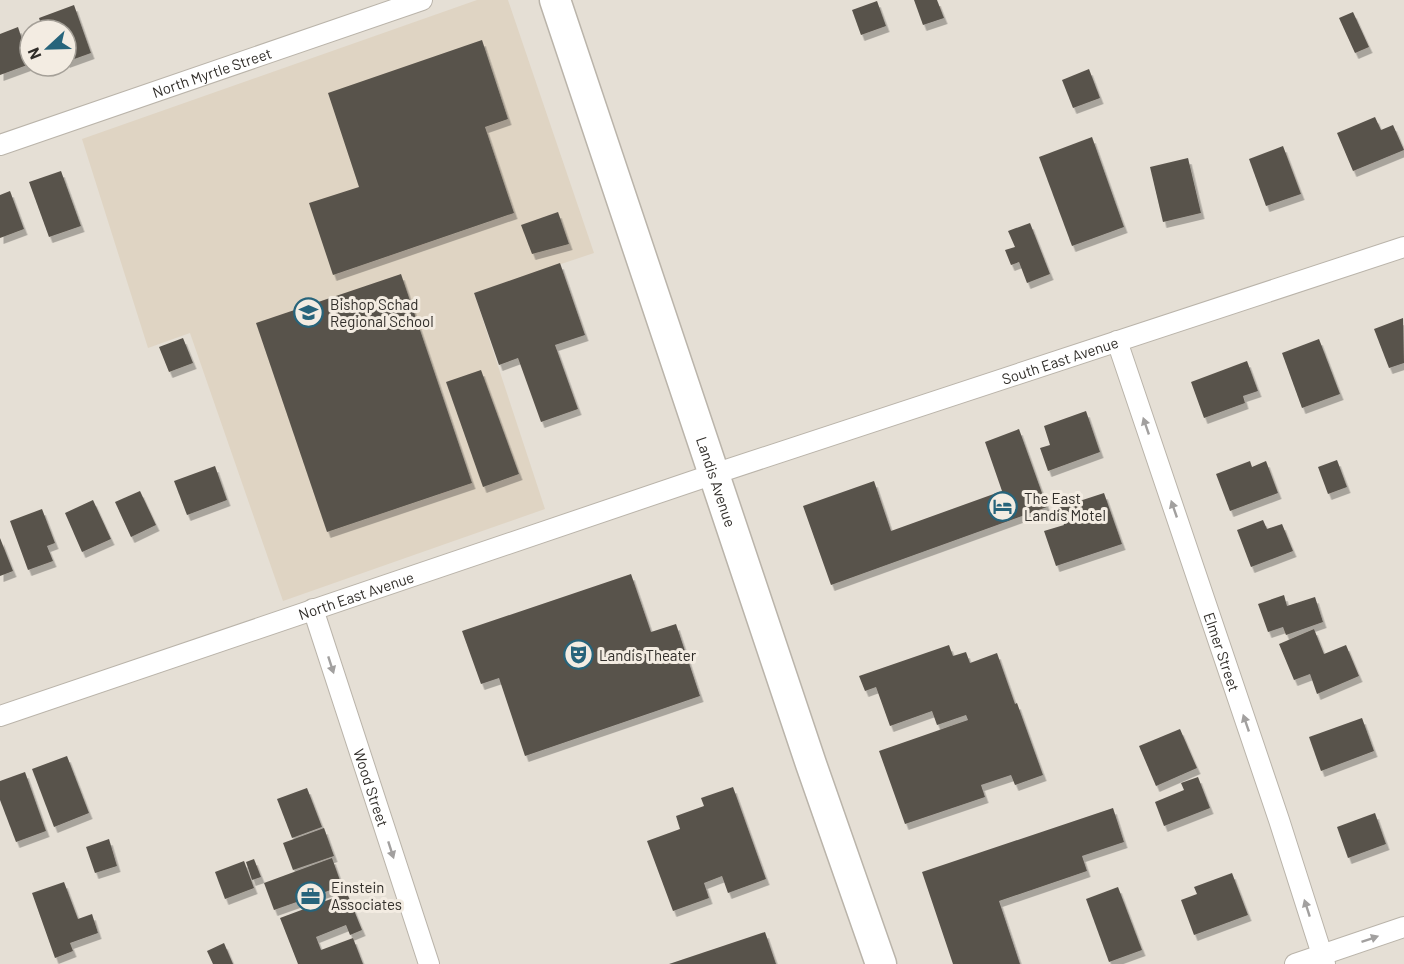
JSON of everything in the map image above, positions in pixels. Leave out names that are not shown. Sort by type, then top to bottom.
[{"type":"main road","name":"Landis Avenue","points":[[555,0],[881,964]]},
{"type":"street","name":"North Myrtle Street","points":[[0,145],[422,0]]},
{"type":"street","name":"South East Avenue","points":[[714,474],[1404,247]]},
{"type":"street","name":"Elmer Street","points":[[1117,341],[1324,960]]},
{"type":"street","name":"North East Avenue","points":[[0,716],[714,474]]},
{"type":"street","name":"Wood Street","points":[[312,609],[429,964]]},
{"type":"street","points":[[1296,964],[1324,960],[1404,927]]},
{"type":"shaded area","name":"Bishop Schad Regional School","points":[[477,0],[508,0],[594,253],[474,293],[545,509],[283,601],[190,333],[148,348],[82,139]]},
{"type":"building","points":[[914,0],[937,0],[944,18],[923,25]]},
{"type":"building","points":[[877,1],[886,26],[861,35],[852,10]]},
{"type":"building","points":[[74,5],[91,53],[78,58],[78,18],[39,18]]},
{"type":"building","points":[[1353,12],[1369,47],[1355,53],[1339,18]]},
{"type":"building","points":[[18,27],[18,68],[0,75],[0,34]]},
{"type":"building","name":"Bishop Schad Regional School","points":[[482,40],[508,119],[485,127],[514,213],[333,275],[309,203],[359,187],[328,93]]},
{"type":"building","points":[[1089,69],[1100,98],[1073,108],[1062,80]]},
{"type":"building","points":[[1375,117],[1381,130],[1393,125],[1404,150],[1353,171],[1337,133]]},
{"type":"building","points":[[1092,137],[1124,227],[1072,246],[1039,157]]},
{"type":"building","points":[[1283,146],[1301,194],[1266,206],[1249,159]]},
{"type":"building","points":[[1188,158],[1201,213],[1163,222],[1150,167]]},
{"type":"building","points":[[61,171],[81,226],[49,237],[29,182]]},
{"type":"building","points":[[10,191],[24,229],[0,238],[0,195]]},
{"type":"building","points":[[558,212],[569,244],[532,254],[521,225]]},
{"type":"building","points":[[1030,223],[1050,274],[1027,283],[1019,262],[1011,265],[1005,250],[1015,247],[1008,231]]},
{"type":"building","points":[[560,263],[585,335],[555,345],[578,409],[541,422],[518,358],[499,365],[474,293]]},
{"type":"building","points":[[401,274],[472,483],[327,532],[256,323]]},
{"type":"building","points":[[1403,318],[1404,363],[1389,368],[1374,329]]},
{"type":"building","points":[[183,338],[193,363],[169,372],[159,347]]},
{"type":"building","points":[[1319,339],[1340,394],[1302,408],[1282,353]]},
{"type":"building","points":[[1247,361],[1258,391],[1243,396],[1245,403],[1204,418],[1191,382]]},
{"type":"building","points":[[481,370],[519,474],[483,487],[446,382]]},
{"type":"building","points":[[1086,411],[1100,452],[1048,471],[1040,448],[1050,445],[1044,426]]},
{"type":"building","name":"The East Landis Motel","points":[[1019,429],[1047,507],[831,585],[803,506],[874,481],[891,531],[1002,491],[985,442]]},
{"type":"building","points":[[1337,460],[1347,487],[1328,494],[1318,467]]},
{"type":"building","points":[[1250,461],[1252,467],[1266,461],[1278,493],[1230,511],[1216,474]]},
{"type":"building","points":[[215,466],[227,500],[187,515],[174,481]]},
{"type":"building","points":[[140,491],[156,525],[131,537],[115,502]]},
{"type":"building","points":[[1104,493],[1122,544],[1056,566],[1044,531],[1064,525],[1058,508]]},
{"type":"building","points":[[93,500],[111,539],[82,552],[65,513]]},
{"type":"building","points":[[42,509],[55,543],[47,546],[53,561],[28,570],[10,521]]},
{"type":"building","points":[[1263,520],[1267,529],[1282,524],[1293,551],[1251,567],[1237,530]]},
{"type":"building","points":[[0,538],[13,571],[0,576]]},
{"type":"building","name":"Landis Theater","points":[[631,574],[651,632],[676,624],[700,696],[525,756],[499,678],[481,684],[462,631]]},
{"type":"building","points":[[1284,595],[1287,606],[1315,597],[1323,622],[1286,635],[1283,627],[1268,632],[1258,604]]},
{"type":"building","points":[[1314,629],[1324,654],[1346,645],[1359,676],[1317,694],[1310,674],[1294,680],[1279,644]]},
{"type":"building","points":[[949,645],[953,656],[966,652],[970,663],[997,653],[1043,775],[1015,785],[1011,775],[981,785],[985,797],[905,824],[879,751],[968,720],[966,715],[937,725],[932,711],[890,726],[876,687],[865,691],[859,676]]},
{"type":"building","points":[[1362,718],[1374,751],[1321,771],[1309,737]]},
{"type":"building","points":[[1180,729],[1197,768],[1156,786],[1139,746]]},
{"type":"building","points":[[67,756],[89,813],[54,827],[32,769]]},
{"type":"building","points":[[25,772],[46,831],[16,842],[0,800],[0,781]]},
{"type":"building","points":[[1198,777],[1210,808],[1164,826],[1155,802],[1184,790],[1181,783]]},
{"type":"building","points":[[733,787],[766,879],[728,893],[722,876],[704,883],[709,898],[673,911],[647,841],[680,829],[676,816],[704,806],[701,798]]},
{"type":"building","points":[[307,788],[322,827],[292,838],[277,799]]},
{"type":"building","points":[[1113,808],[1124,842],[1082,856],[1087,871],[999,901],[1020,964],[953,964],[922,872]]},
{"type":"building","points":[[1375,813],[1386,844],[1348,858],[1337,827]]},
{"type":"building","points":[[324,828],[334,856],[293,870],[283,843]]},
{"type":"building","points":[[109,839],[117,866],[95,873],[86,847]]},
{"type":"building","points":[[332,858],[342,886],[274,910],[264,883]]},
{"type":"building","points":[[254,859],[261,877],[252,880],[246,862]]},
{"type":"building","points":[[244,861],[254,888],[225,899],[215,872]]},
{"type":"building","points":[[1232,873],[1248,915],[1194,935],[1181,900],[1197,894],[1194,887]]},
{"type":"building","points":[[64,882],[78,919],[92,914],[98,933],[70,943],[73,951],[55,958],[32,893]]},
{"type":"building","points":[[1118,887],[1142,950],[1109,962],[1086,899]]},
{"type":"building","points":[[347,893],[362,930],[350,935],[346,925],[316,937],[321,950],[353,938],[363,964],[298,964],[280,918]]},
{"type":"building","points":[[765,932],[776,964],[669,964]]},
{"type":"building","points":[[224,943],[233,964],[213,964],[207,951]]},
{"type":"place","name":"Bishop Schad Regional School","points":[[309,313]]},
{"type":"place","name":"The East Landis Motel","points":[[1003,507]]},
{"type":"place","name":"Landis Theater","points":[[578,655]]},
{"type":"place","name":"Einstein Associates","points":[[310,896]]}]
